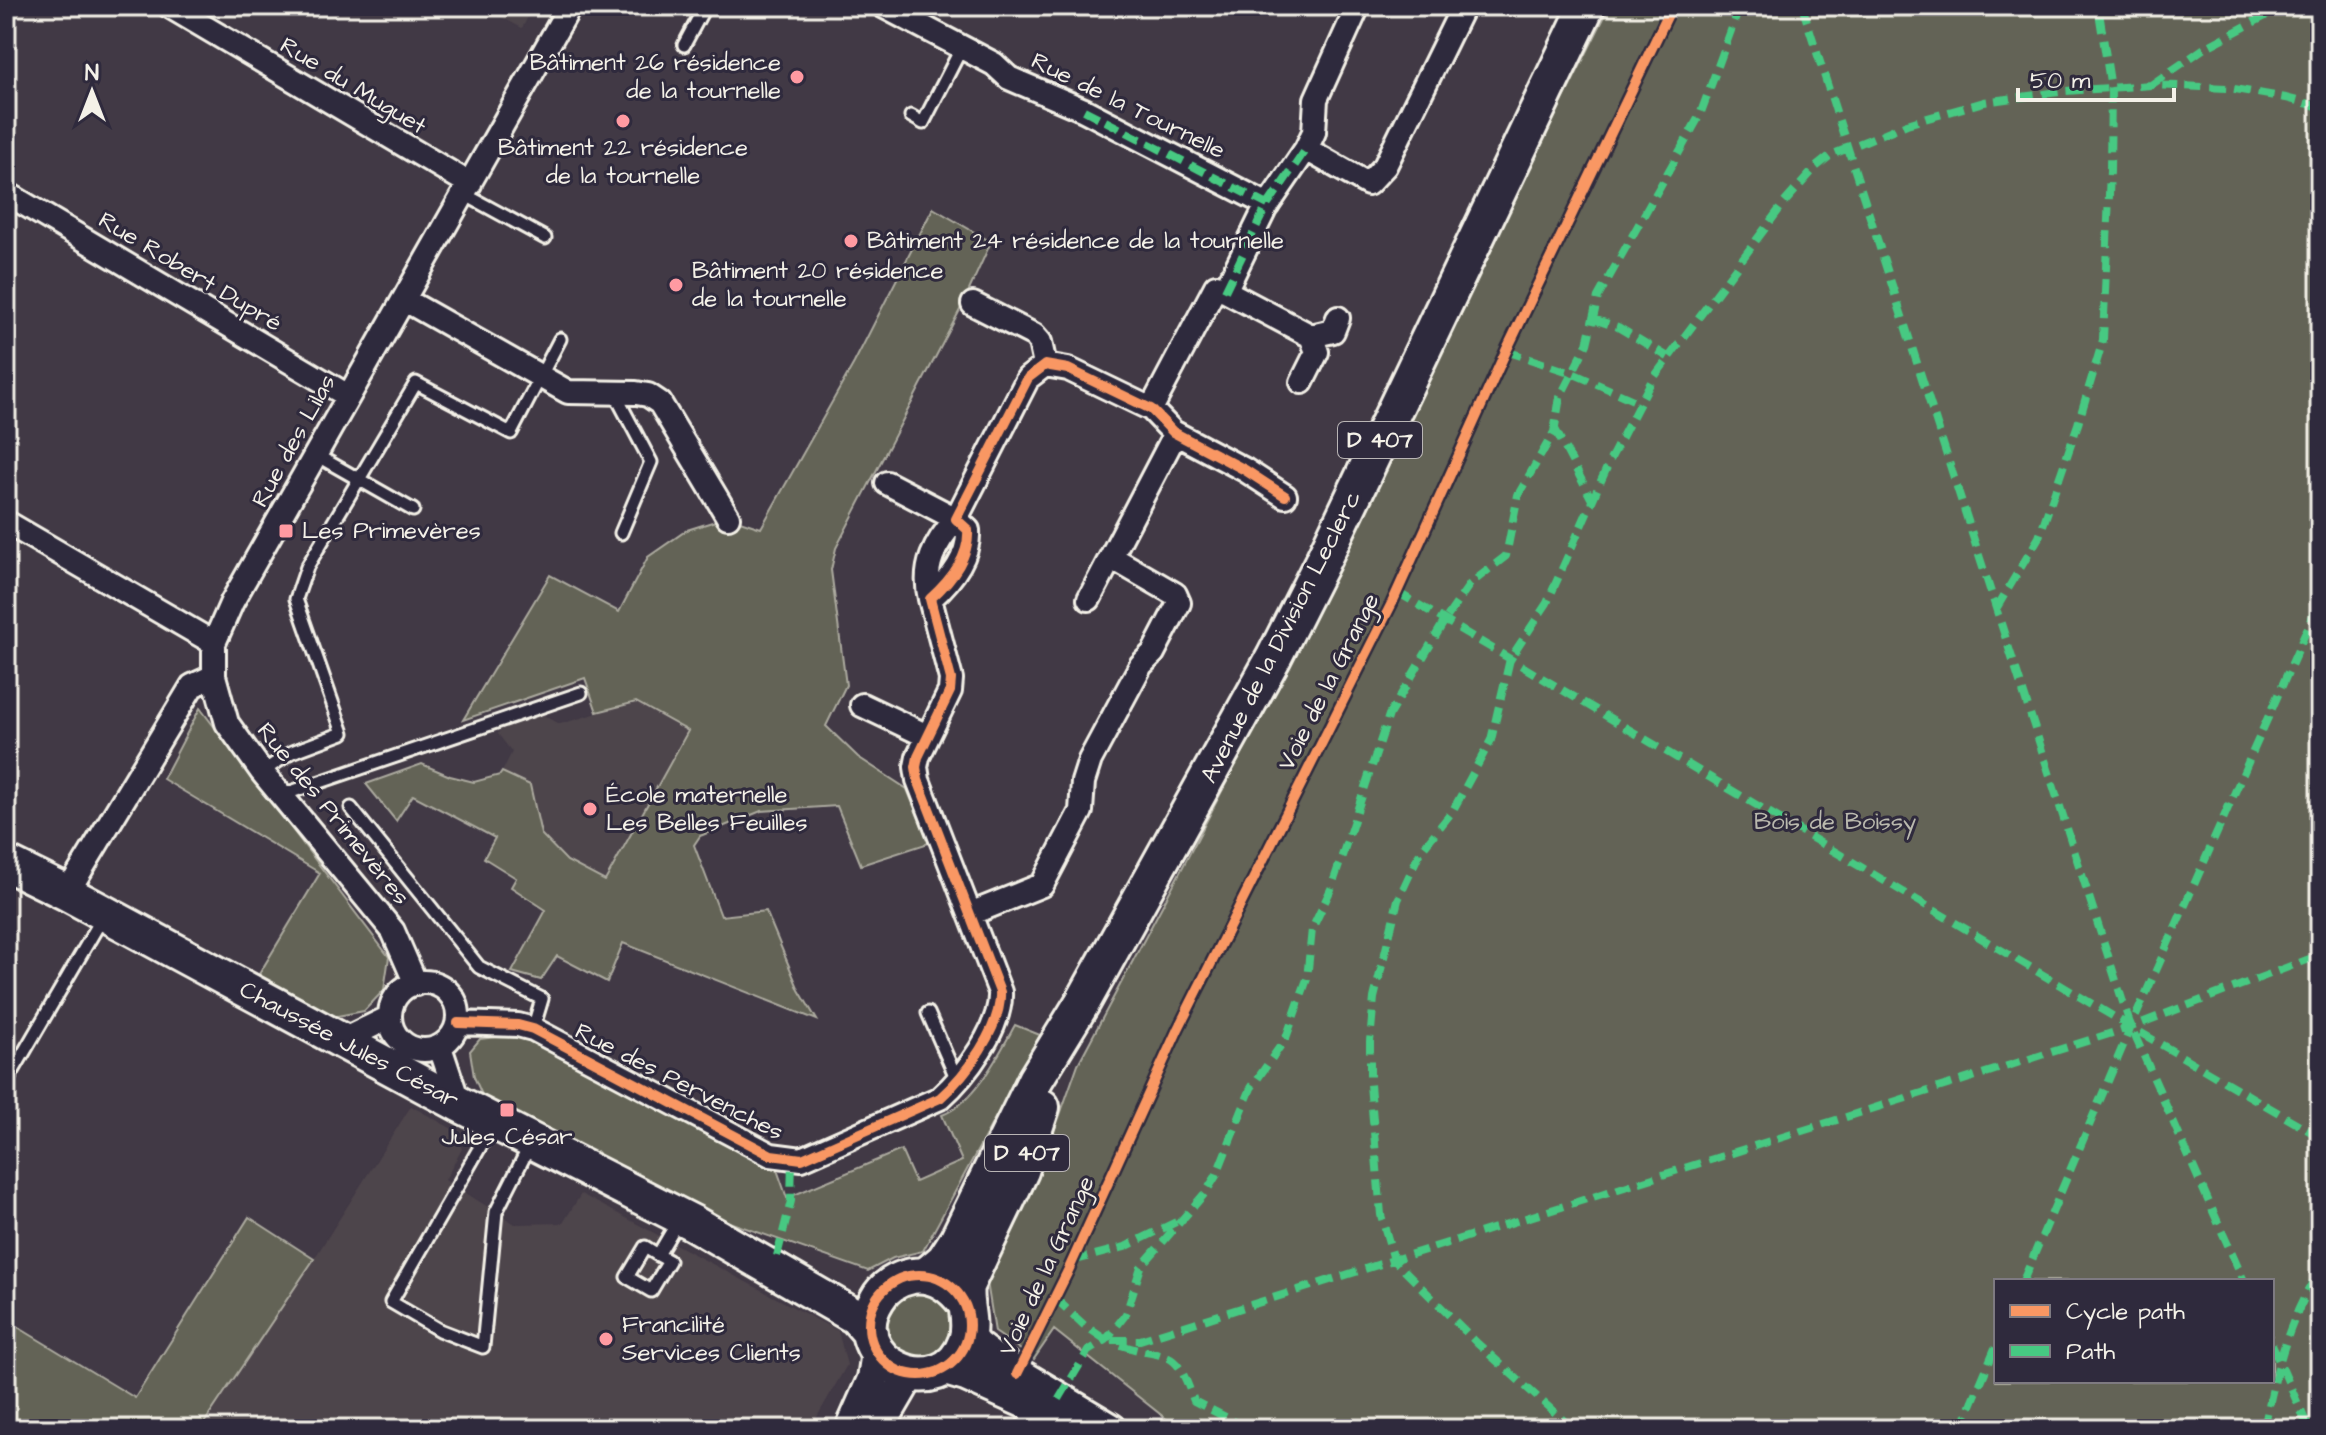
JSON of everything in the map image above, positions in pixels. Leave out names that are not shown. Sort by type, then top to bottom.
[{"type":"main road","name":"Avenue de la Division Leclerc","points":[[925,1276],[950,1253],[1035,1080],[1084,1000],[1249,707],[1587,6]]},
{"type":"main road","name":"Chaussée Jules César","points":[[6,863],[459,1104],[687,1220],[856,1317],[874,1343]]},
{"type":"main road","name":"Avenue de la Division Leclerc","points":[[966,1319],[966,1286],[1021,1171],[1049,1085],[1084,1000]]},
{"type":"main road","name":"Chaussée Jules César","points":[[687,1220],[850,1286],[884,1290]]},
{"type":"main road","points":[[925,1276],[948,1285],[966,1319],[960,1354],[926,1372],[891,1367],[874,1343],[871,1312],[884,1290],[903,1278],[925,1276]]},
{"type":"street","name":"Rue du Muguet","points":[[169,6],[467,189]]},
{"type":"street","name":"Rue des Lilas","points":[[214,676],[214,643],[232,602],[570,6]]},
{"type":"street","name":"Rue de la Tournelle","points":[[883,6],[994,64],[1009,78],[1084,110],[1267,207]]},
{"type":"street","points":[[1225,291],[1267,207],[1314,132],[1316,99],[1358,6]]},
{"type":"street","points":[[1306,149],[1368,184],[1385,166],[1462,9],[1460,6]]},
{"type":"street","name":"Rue Robert Dupré","points":[[6,193],[348,396]]},
{"type":"street","points":[[1151,409],[1216,286],[1311,336],[1333,331],[1338,318]]},
{"type":"street","points":[[405,300],[568,392],[648,395],[660,403],[728,517]]},
{"type":"street","points":[[973,304],[1034,335],[1040,342],[1045,365]]},
{"type":"street","points":[[1302,382],[1317,352],[1311,336]]},
{"type":"street","points":[[956,519],[1028,378],[1045,365],[1068,369],[1151,409],[1173,432],[1245,470],[1285,496]]},
{"type":"street","points":[[1089,599],[1171,442],[1173,432]]},
{"type":"street","points":[[887,483],[956,519],[968,530],[967,549],[949,582],[930,599],[951,679],[950,691],[918,757],[918,780],[970,914],[1042,885],[1081,811],[1083,782],[1090,760],[1141,665],[1153,653],[1179,603],[1175,594],[1111,557]]},
{"type":"street","points":[[6,522],[214,643]]},
{"type":"street","points":[[67,893],[192,686],[214,676]]},
{"type":"street","name":"Rue des Primevères","points":[[214,676],[227,723],[262,772],[393,931],[416,984]]},
{"type":"street","points":[[862,705],[927,736]]},
{"type":"street","name":"Rue des Pervenches","points":[[458,1023],[518,1025],[533,1029],[771,1155],[802,1159],[940,1098],[958,1082],[999,1014],[1000,992],[970,914]]},
{"type":"street","points":[[426,982],[444,989],[456,1003],[458,1023],[451,1037],[440,1047],[429,1050],[407,1046],[392,1029],[390,1017],[394,1000],[400,992],[416,984],[426,982]]},
{"type":"street","points":[[343,1040],[390,1017]]},
{"type":"street","points":[[440,1047],[459,1104]]},
{"type":"street","points":[[966,1319],[976,1346],[989,1356],[1111,1429]]},
{"type":"street","points":[[851,1429],[873,1379],[874,1343]]},
{"type":"street","points":[[878,1429],[926,1372],[966,1376],[1027,1418],[1087,1429]]},
{"type":"lane","points":[[684,45],[705,6]]},
{"type":"lane","points":[[911,116],[923,123],[962,47]]},
{"type":"lane","points":[[467,189],[545,238]]},
{"type":"lane","points":[[262,772],[292,752],[343,733],[296,599],[307,567],[416,383],[511,433],[560,339]]},
{"type":"lane","points":[[615,394],[651,462],[621,533]]},
{"type":"lane","points":[[316,455],[413,510]]},
{"type":"lane","points":[[282,795],[581,693]]},
{"type":"lane","points":[[351,808],[479,967],[542,999],[533,1029]]},
{"type":"lane","points":[[6,1083],[105,914]]},
{"type":"lane","points":[[928,1013],[958,1082]]},
{"type":"lane","points":[[495,1122],[391,1302],[439,1330],[483,1347],[496,1212],[532,1142]]},
{"type":"lane","points":[[658,1255],[687,1220]]},
{"type":"shaded area","points":[[481,6],[534,6],[522,28]]},
{"type":"shaded area","name":"École maternelle Les Belles Feuilles","points":[[636,702],[688,732],[605,881],[567,861],[541,834],[530,785],[502,772],[512,752],[498,734],[504,719],[532,709],[560,724]]},
{"type":"shaded area","points":[[411,1106],[456,1131],[462,1149],[445,1180],[515,1224],[563,1223],[581,1194],[838,1331],[847,1365],[810,1429],[200,1429],[314,1259]]},
{"type":"green space","name":"Bois de Boissy","points":[[1610,6],[2320,6],[2320,1429],[1179,1429],[1054,1330],[1034,1359],[995,1332],[987,1282],[1050,1143],[1078,1064],[1368,509],[1474,279]]},
{"type":"green space","points":[[933,208],[991,242],[961,308],[836,548],[831,570],[846,685],[826,726],[858,757],[907,789],[929,843],[861,865],[837,806],[761,811],[700,836],[694,845],[721,916],[766,911],[799,990],[817,1020],[623,943],[607,982],[557,956],[541,980],[512,972],[546,910],[511,887],[516,878],[484,858],[495,838],[413,795],[396,821],[366,784],[422,764],[474,782],[502,772],[530,785],[541,834],[567,861],[605,881],[688,731],[636,702],[597,712],[585,678],[463,720],[550,575],[619,612],[648,557],[687,530],[728,517],[761,528],[854,363]]},
{"type":"green space","points":[[200,708],[389,957],[384,990],[364,1011],[332,1017],[258,976],[320,873],[163,779]]},
{"type":"green space","points":[[1015,1025],[1040,1035],[923,1251],[893,1258],[868,1271],[726,1221],[486,1104],[474,1077],[470,1051],[480,1039],[520,1034],[775,1164],[787,1198],[901,1150],[915,1182],[962,1161],[942,1115],[954,1109],[975,1089]]},
{"type":"green space","points":[[249,1217],[314,1259],[200,1429],[6,1429],[6,1342],[16,1326],[135,1398]]},
{"type":"green space","points":[[937,1289],[959,1326],[940,1358],[901,1358],[884,1330],[888,1311],[903,1290]]},
{"type":"marked path","points":[[1059,1399],[1088,1351],[1106,1340],[1126,1314],[1141,1267],[1206,1192],[1216,1176],[1251,1088],[1286,1038],[1307,979],[1312,929],[1331,889],[1389,715],[1470,584],[1506,556],[1518,495],[1554,432],[1560,397],[1587,344],[1598,297],[1700,115],[1740,6]]},
{"type":"marked path","points":[[1802,6],[2131,1027],[2243,1279]]},
{"type":"marked path","points":[[1996,609],[2039,537],[2103,340],[2111,88],[2098,6]]},
{"type":"marked path","points":[[2151,85],[2203,49],[2284,6]]},
{"type":"marked path","points":[[1573,1429],[1478,1344],[1394,1260],[1381,1215],[1370,1084],[1370,1041],[1374,998],[1398,900],[1420,852],[1452,812],[1491,740],[1510,659],[1547,603],[1612,456],[1652,380],[1784,203],[1831,155],[1907,124],[1984,102],[2066,91],[2151,85],[2229,88],[2320,107]]},
{"type":"marked path","points":[[1084,110],[1268,205]]},
{"type":"marked path","points":[[1225,291],[1265,209],[1306,149]]},
{"type":"marked path","points":[[1593,319],[1618,327],[1668,357]]},
{"type":"marked path","points":[[1506,351],[1572,373],[1640,403]]},
{"type":"marked path","points":[[1554,427],[1592,500]]},
{"type":"marked path","points":[[1397,592],[2320,1137]]},
{"type":"marked path","points":[[2024,1279],[2131,1027],[2320,600]]},
{"type":"marked path","points":[[1055,1298],[1084,1325],[1106,1340],[1140,1340],[2131,1027],[2320,955]]},
{"type":"marked path","points":[[777,1256],[791,1201],[792,1158]]},
{"type":"marked path","points":[[1072,1261],[1125,1247],[1176,1222]]},
{"type":"marked path","points":[[2264,1429],[2278,1367],[2291,1328],[2320,1271]]},
{"type":"marked path","points":[[1121,1345],[1169,1358],[1181,1371],[1194,1401],[1249,1429]]},
{"type":"marked path","points":[[2274,1350],[2309,1429]]},
{"type":"marked path","points":[[1961,1429],[1994,1351]]},
{"type":"cycle path","name":"Voie de la Grange","points":[[1017,1374],[1067,1273],[1178,1029],[1392,603],[1506,351],[1672,6]]},
{"type":"cycle path","points":[[458,1023],[518,1025],[533,1029],[771,1155],[802,1159],[940,1098],[980,1050],[995,1020],[1000,992],[918,780],[918,757],[950,691],[951,679],[930,599],[962,560],[968,530],[956,519],[1028,378],[1045,365],[1068,369],[1151,409],[1173,432],[1245,470],[1285,496]]},
{"type":"cycle path","points":[[919,1275],[938,1279],[954,1290],[965,1306],[969,1325],[965,1344],[954,1360],[938,1371],[919,1375],[900,1371],[884,1360],[873,1344],[869,1325],[873,1306],[884,1290],[900,1279],[919,1275]]},
{"type":"place","name":"Bâtiment 26 résidence de la tournelle","points":[[797,77]]},
{"type":"place","name":"Bâtiment 22 résidence de la tournelle","points":[[623,121]]},
{"type":"place","name":"Bâtiment 24 résidence de la tournelle","points":[[851,241]]},
{"type":"place","name":"Bâtiment 20 résidence de la tournelle","points":[[676,285]]},
{"type":"place","name":"Les Primevères","points":[[286,531]]},
{"type":"place","name":"École maternelle Les Belles Feuilles","points":[[590,809]]},
{"type":"place","name":"Jules César","points":[[507,1110]]},
{"type":"place","name":"Francilité Services Clients","points":[[606,1339]]}]
